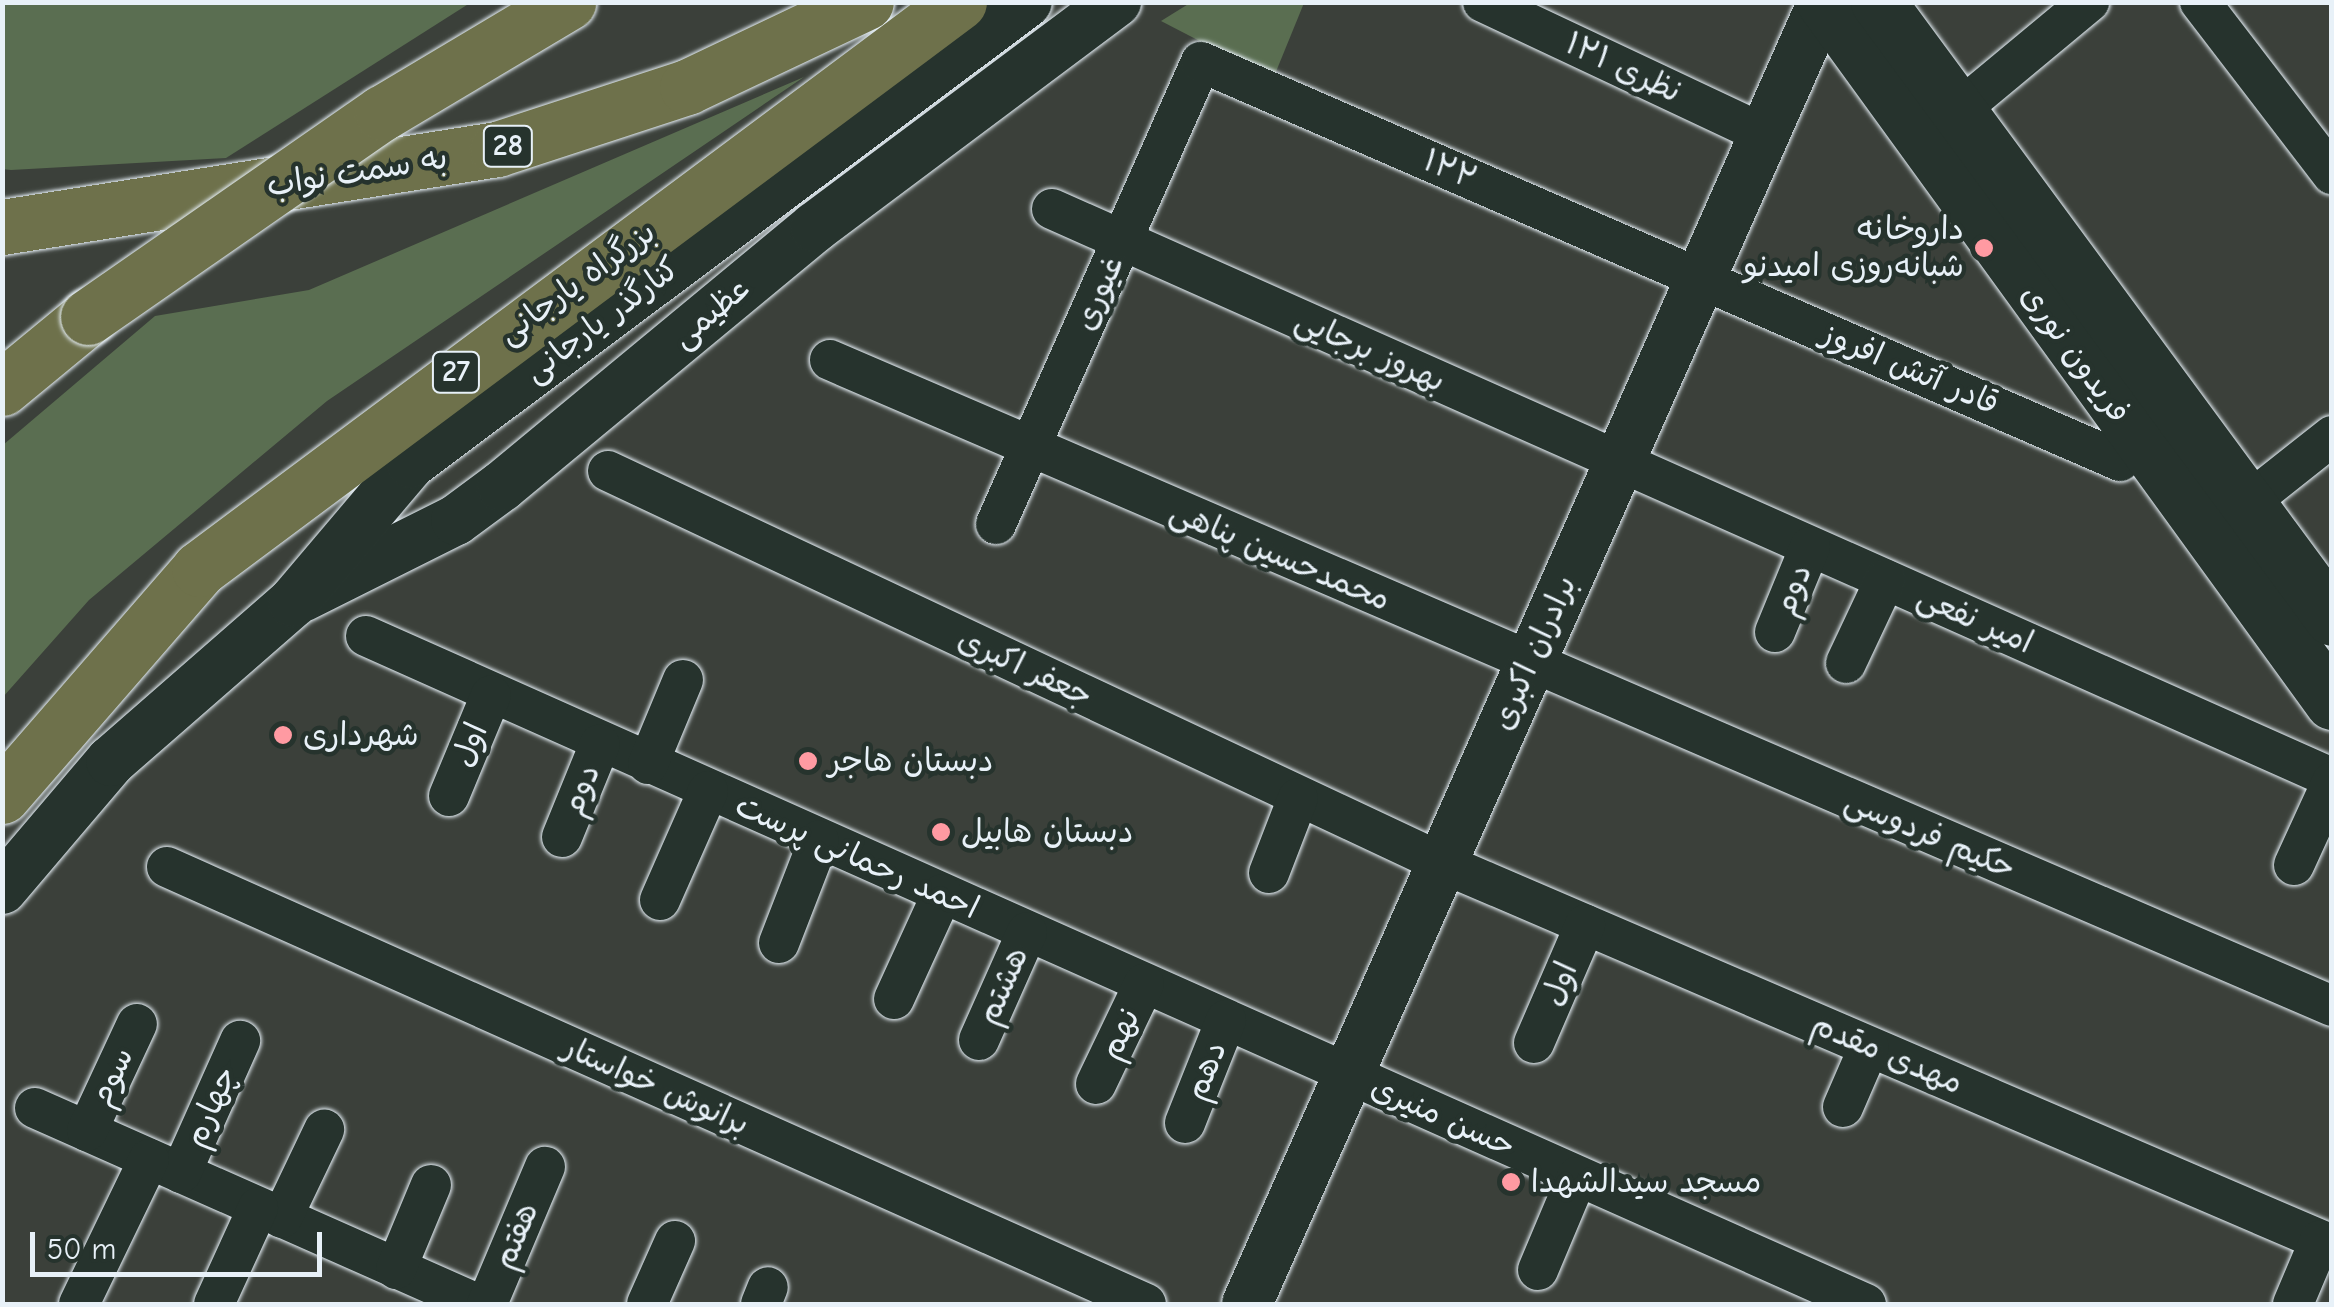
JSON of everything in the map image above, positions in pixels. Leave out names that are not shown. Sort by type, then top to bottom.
[{"type":"highway","points":[[2,388],[88,317],[350,134],[568,2]]},
{"type":"highway","name":"به سمت نواب","points":[[2,227],[497,149],[687,87],[866,2]]},
{"type":"highway","name":"بزرگراه یارجانی","points":[[2,796],[199,569],[959,2]]},
{"type":"highway","name":"28","points":[[2,200],[127,208]]},
{"type":"main road","name":"فریدون نوری","points":[[1823,2],[1941,124],[2226,520],[2332,702]]},
{"type":"main road","name":"فریدون نوری","points":[[1878,2],[1941,124]]},
{"type":"main road","name":"فریدون نوری","points":[[2226,520],[2332,618]]},
{"type":"street","name":"کنارگذر یارجانی","points":[[2,889],[110,760],[293,602],[387,486],[440,441],[1027,2]]},
{"type":"street","name":"عظیمی","points":[[293,602],[456,520],[815,227],[1116,2]]},
{"type":"street","name":"نظری ۱۲۱","points":[[1483,2],[1764,134]]},
{"type":"street","name":"برادران اکبری","points":[[1247,1304],[1823,2]]},
{"type":"street","points":[[1941,124],[2089,2]]},
{"type":"street","points":[[2200,2],[2332,174]]},
{"type":"street","name":"غیوری","points":[[996,524],[1201,62]]},
{"type":"street","name":"۱۲۲","points":[[1201,62],[1700,278]]},
{"type":"street","name":"بهروز برجایی","points":[[1052,208],[1618,461]]},
{"type":"street","name":"قادر آتش افروز","points":[[1700,278],[2120,461]]},
{"type":"street","name":"محمدحسین پناهی","points":[[830,360],[1529,664]]},
{"type":"street","points":[[2226,520],[2332,436]]},
{"type":"street","points":[[440,441],[425,481],[438,507],[502,486]]},
{"type":"street","name":"امیر نفعی","points":[[1618,461],[1885,580],[2033,631],[2332,780]]},
{"type":"street","name":"جعفر اکبری","points":[[608,471],[1442,864]]},
{"type":"street","name":"دوم","points":[[1775,632],[1810,547]]},
{"type":"street","points":[[1846,663],[1885,580]]},
{"type":"street","name":"احمد رحمانی پرست","points":[[366,636],[600,744],[1348,1074]]},
{"type":"street","name":"حکیم فردوسی","points":[[1529,664],[2332,1006]]},
{"type":"street","points":[[648,764],[683,680]]},
{"type":"street","name":"اول","points":[[449,796],[491,695]]},
{"type":"street","name":"دوم","points":[[562,836],[600,744]]},
{"type":"street","points":[[2294,865],[2332,780]]},
{"type":"street","points":[[660,900],[708,791]]},
{"type":"street","points":[[1269,873],[1298,798]]},
{"type":"street","points":[[779,943],[818,840]]},
{"type":"street","name":"مهدی مقدم","points":[[1442,864],[2326,1242]]},
{"type":"street","name":"برانوش خواستار","points":[[167,867],[1146,1304]]},
{"type":"street","points":[[894,999],[942,894]]},
{"type":"street","name":"اول","points":[[1534,1042],[1585,925]]},
{"type":"street","name":"هشتم","points":[[978,1040],[1028,932]]},
{"type":"street","name":"نهم","points":[[1096,1084],[1144,984]]},
{"type":"street","name":"دهم","points":[[1185,1123],[1226,1020]]},
{"type":"street","name":"سوم","points":[[86,1131],[137,1024]]},
{"type":"street","name":"چهارم","points":[[80,1304],[240,1041]]},
{"type":"street","points":[[1842,1108],[1869,1047]]},
{"type":"street","name":"حسن منیری","points":[[1348,1074],[1866,1304]]},
{"type":"street","points":[[36,1108],[477,1304]]},
{"type":"street","points":[[214,1304],[324,1130]]},
{"type":"street","name":"هفتم","points":[[487,1304],[545,1167]]},
{"type":"street","points":[[1538,1270],[1576,1176]]},
{"type":"street","points":[[396,1269],[431,1185]]},
{"type":"street","points":[[648,1304],[675,1241]]},
{"type":"street","points":[[2293,1304],[2326,1242]]},
{"type":"green space","points":[[3,2],[470,3],[226,158],[11,170],[2,169]]},
{"type":"green space","points":[[1190,3],[1304,3],[1273,79],[1161,21]]},
{"type":"green space","points":[[804,77],[327,401],[89,600],[3,697],[3,445],[155,316],[309,290]]},
{"type":"place","name":"داروخانه شبانه‌روزی امیدنو","points":[[1984,248]]},
{"type":"place","name":"شهرداری","points":[[283,735]]},
{"type":"place","name":"دبستان هاجر","points":[[808,761]]},
{"type":"place","name":"دبستان هابیل","points":[[941,832]]},
{"type":"place","name":"مسجد سیدالشهدا","points":[[1511,1182]]}]
